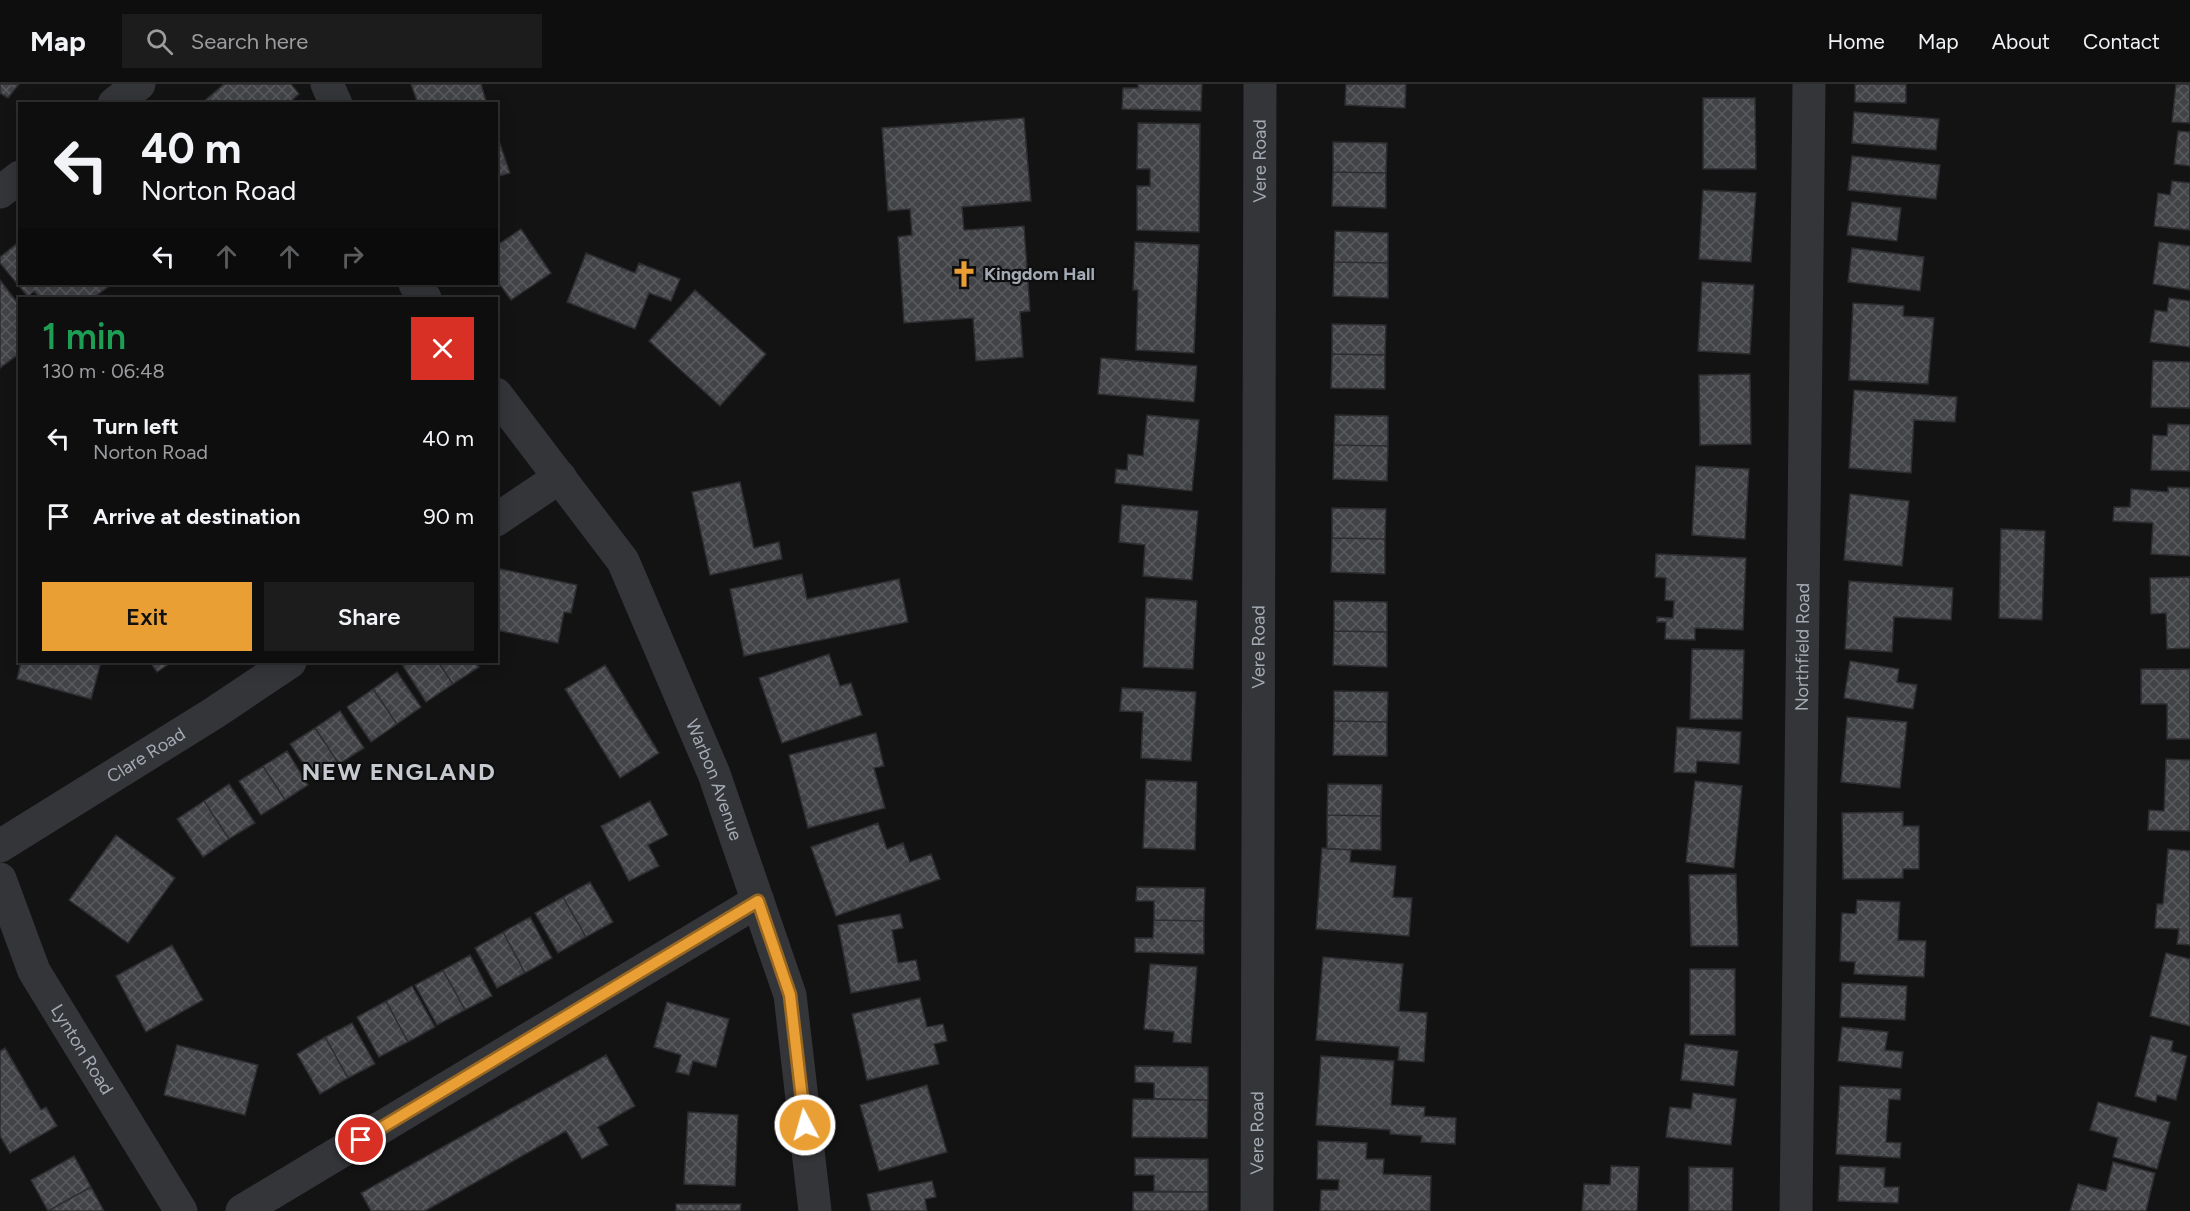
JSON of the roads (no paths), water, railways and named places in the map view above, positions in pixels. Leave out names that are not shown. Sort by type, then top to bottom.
[{"type":"street","points":[[116,102],[139,84]]},
{"type":"street","points":[[327,84],[335,102]]},
{"type":"street","name":"Vere Road","points":[[1257,1211],[1260,84]]},
{"type":"street","name":"Northfield Road","points":[[1796,1211],[1809,84]]},
{"type":"street","points":[[0,192],[18,178]]},
{"type":"street","name":"Warbon Avenue","points":[[498,397],[623,561],[714,774],[790,995],[815,1211]]},
{"type":"street","points":[[498,519],[560,477]]},
{"type":"street","name":"Clare Road","points":[[0,846],[214,713],[289,663]]},
{"type":"street","name":"Lynton Road","points":[[0,879],[34,971],[182,1211]]},
{"type":"street","points":[[242,1211],[758,901]]},
{"type":"place","name":"Kingdom Hall","points":[[964,274]]},
{"type":"district","name":"NEW ENGLAND","points":[[399,771]]}]
